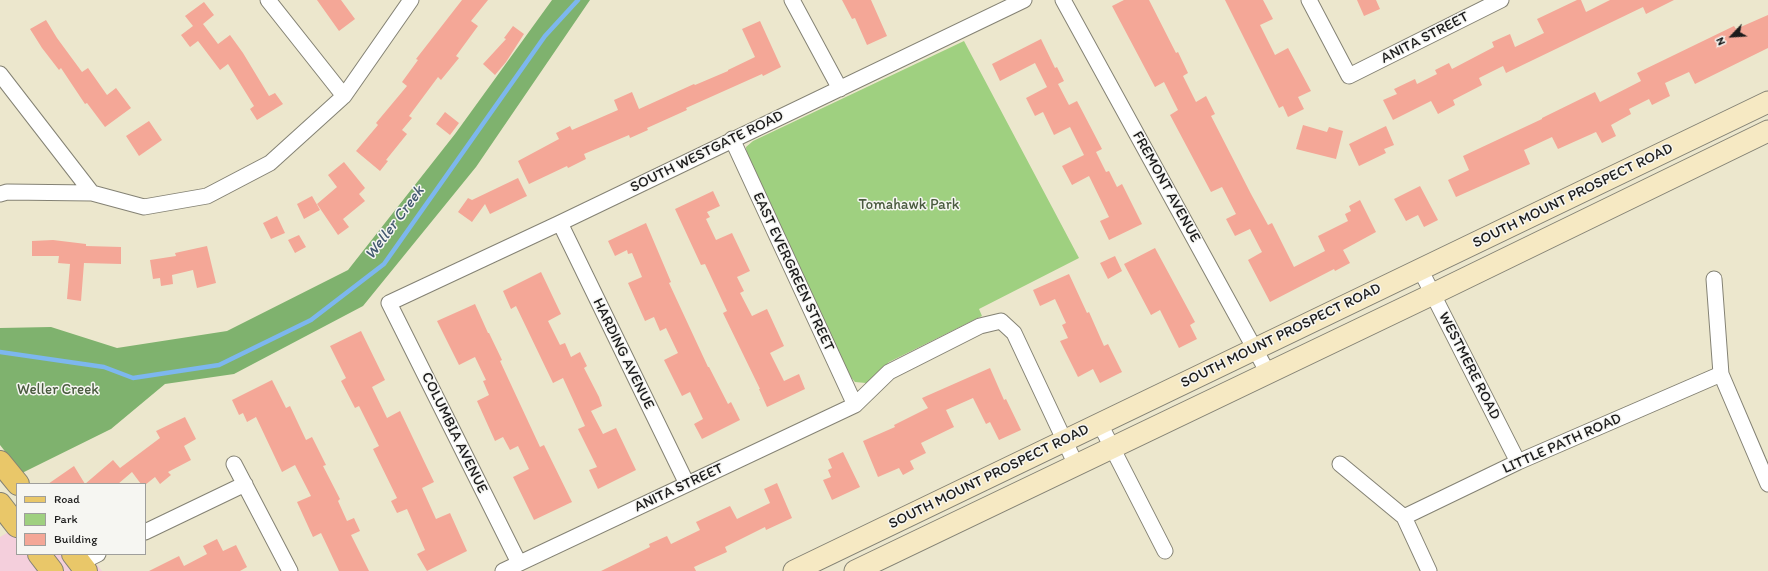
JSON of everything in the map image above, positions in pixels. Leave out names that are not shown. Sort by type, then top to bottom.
[{"type":"main road","name":"SOUTH MOUNT PROSPECT ROAD","points":[[794,571],[1768,102]]},
{"type":"main road","name":"SOUTH MOUNT PROSPECT ROAD","points":[[856,571],[1433,294],[1768,131]]},
{"type":"main road","points":[[0,462],[17,483]]},
{"type":"main road","points":[[0,504],[16,525]]},
{"type":"main road","points":[[40,555],[52,571]]},
{"type":"street","points":[[268,0],[344,96]]},
{"type":"street","points":[[0,194],[7,192],[92,193],[144,207],[207,196],[270,163],[344,96],[411,0]]},
{"type":"street","points":[[792,0],[840,89]]},
{"type":"street","name":"SOUTH WESTGATE ROAD","points":[[389,303],[560,223],[732,139],[840,89],[1024,0]]},
{"type":"street","name":"FREMONT AVENUE","points":[[1063,0],[1268,373]]},
{"type":"street","name":"ANITA STREET","points":[[1308,0],[1349,76],[1501,0]]},
{"type":"street","points":[[0,74],[92,193]]},
{"type":"street","name":"EAST EVERGREEN STREET","points":[[732,139],[855,405]]},
{"type":"street","name":"HARDING AVENUE","points":[[560,223],[687,484]]},
{"type":"street","name":"WESTMERE ROAD","points":[[1420,269],[1518,462]]},
{"type":"street","points":[[1714,279],[1721,374],[1768,484]]},
{"type":"street","name":"COLUMBIA AVENUE","points":[[389,303],[518,563]]},
{"type":"street","name":"ANITA STREET","points":[[503,571],[855,405],[889,372],[980,326],[1001,321],[1014,333],[1065,441]]},
{"type":"street","name":"LITTLE PATH ROAD","points":[[1404,517],[1518,462],[1721,374]]},
{"type":"street","points":[[1100,424],[1165,551]]},
{"type":"street","points":[[1065,441],[1076,465]]},
{"type":"street","points":[[234,464],[290,571]]},
{"type":"street","points":[[1340,464],[1404,517],[1429,571]]},
{"type":"street","points":[[146,532],[245,484]]},
{"type":"shaded area","points":[[16,528],[16,555],[89,555],[102,571],[0,571],[0,537]]},
{"type":"green space","name":"Weller Creek","points":[[552,0],[590,0],[476,167],[363,306],[234,374],[165,384],[111,429],[22,473],[0,445],[0,328],[51,327],[117,348],[227,331],[348,270],[455,134]]},
{"type":"green space","name":"Tomahawk Park","points":[[964,41],[1079,258],[979,309],[982,316],[889,362],[873,379],[866,383],[855,382],[848,374],[747,159],[746,147],[753,141]]},
{"type":"building","points":[[317,0],[341,0],[355,19],[339,31]]},
{"type":"building","points":[[462,0],[488,0],[471,21],[478,26],[456,56],[459,58],[441,80],[438,77],[409,116],[412,118],[402,130],[407,134],[386,160],[388,161],[380,171],[356,151],[378,125],[376,123],[407,86],[402,82],[418,60],[416,59]]},
{"type":"building","points":[[842,0],[871,0],[887,36],[867,45],[855,18],[852,19]]},
{"type":"building","points":[[1124,0],[1149,0],[1188,73],[1183,76],[1196,102],[1206,96],[1215,114],[1211,116],[1251,194],[1268,225],[1272,223],[1294,267],[1325,251],[1318,236],[1348,221],[1345,214],[1351,211],[1349,206],[1360,200],[1376,232],[1343,250],[1350,263],[1335,271],[1334,269],[1270,302],[1248,260],[1262,252],[1250,229],[1235,236],[1226,219],[1236,214],[1222,187],[1211,192],[1170,115],[1178,110],[1164,82],[1155,87],[1112,6]]},
{"type":"building","points":[[1225,0],[1263,0],[1273,19],[1260,25],[1275,55],[1288,48],[1311,91],[1298,97],[1304,109],[1288,117],[1283,106],[1279,108]]},
{"type":"building","points":[[1357,0],[1376,0],[1380,9],[1364,16]]},
{"type":"building","points":[[1577,0],[1581,0],[1586,12],[1610,0],[1674,0],[1646,14],[1643,7],[1506,73],[1503,66],[1479,78],[1482,85],[1453,100],[1455,105],[1438,114],[1431,101],[1393,120],[1383,100],[1397,94],[1394,89],[1415,79],[1417,84],[1437,74],[1435,70],[1449,63],[1452,69],[1494,47],[1492,42],[1510,34],[1515,47],[1544,33],[1537,19]]},
{"type":"building","points":[[204,2],[214,15],[203,24],[218,44],[230,35],[243,53],[269,96],[275,93],[283,104],[257,120],[250,109],[254,106],[228,64],[220,70],[198,41],[190,47],[181,35],[193,26],[185,16]]},
{"type":"building","points":[[1768,15],[1768,48],[1695,84],[1689,72],[1665,83],[1670,96],[1652,105],[1649,99],[1629,109],[1631,114],[1611,125],[1616,136],[1602,143],[1596,132],[1558,149],[1552,137],[1524,150],[1530,164],[1456,197],[1448,180],[1469,170],[1463,156],[1595,92],[1600,102],[1641,81],[1637,73],[1734,26],[1736,29]]},
{"type":"building","points":[[46,20],[57,38],[82,72],[88,68],[107,95],[116,88],[131,108],[105,127],[87,103],[85,104],[61,68],[59,70],[42,48],[30,29]]},
{"type":"building","points":[[760,21],[781,67],[686,108],[687,110],[647,128],[648,130],[630,138],[629,135],[584,154],[586,159],[568,168],[567,166],[529,184],[518,161],[559,139],[556,133],[570,126],[572,130],[618,110],[614,100],[632,92],[639,109],[694,84],[695,85],[728,71],[755,57],[742,29]]},
{"type":"building","points":[[513,26],[524,34],[506,62],[495,75],[483,64],[506,39],[504,38]]},
{"type":"building","points":[[1041,39],[1055,68],[1057,67],[1064,81],[1058,84],[1069,105],[1077,101],[1102,149],[1096,152],[1106,172],[1109,171],[1117,187],[1122,184],[1142,224],[1109,240],[1100,221],[1109,217],[1089,176],[1072,185],[1062,166],[1084,155],[1070,127],[1054,135],[1043,112],[1035,116],[1026,98],[1047,87],[1035,63],[1000,81],[992,64]]},
{"type":"building","points":[[445,112],[459,123],[450,135],[436,124]]},
{"type":"building","points":[[149,121],[162,140],[139,156],[126,136]]},
{"type":"building","points":[[1303,125],[1327,132],[1329,127],[1343,131],[1336,159],[1296,149]]},
{"type":"building","points":[[1386,126],[1394,145],[1384,149],[1386,153],[1359,166],[1349,144]]},
{"type":"building","points":[[344,162],[365,188],[359,194],[365,201],[343,219],[349,227],[338,235],[317,204],[337,187],[328,175]]},
{"type":"building","points":[[518,178],[527,196],[490,214],[485,204],[472,222],[458,212],[468,198],[472,200]]},
{"type":"building","points":[[1420,186],[1438,220],[1424,227],[1418,215],[1406,221],[1394,199]]},
{"type":"building","points":[[713,191],[720,206],[707,212],[710,217],[706,219],[716,240],[732,233],[750,271],[737,277],[744,291],[740,293],[752,316],[767,309],[784,346],[770,353],[784,381],[799,374],[805,389],[767,407],[760,389],[723,313],[727,311],[705,264],[701,265],[675,209]]},
{"type":"building","points":[[312,196],[320,210],[304,219],[297,204]]},
{"type":"building","points":[[277,216],[285,233],[271,239],[263,223]]},
{"type":"building","points":[[646,223],[671,282],[669,283],[708,367],[728,404],[731,402],[740,420],[702,439],[694,424],[703,419],[690,392],[682,396],[664,360],[678,353],[666,328],[660,331],[654,317],[645,321],[628,283],[642,277],[632,253],[628,254],[627,250],[615,256],[608,241]]},
{"type":"building","points":[[299,235],[306,247],[295,253],[288,240]]},
{"type":"building","points":[[53,240],[86,244],[86,246],[121,247],[121,264],[84,263],[81,301],[67,299],[70,264],[58,263],[59,256],[32,256],[32,241]]},
{"type":"building","points":[[207,246],[216,283],[197,288],[193,270],[172,275],[173,284],[161,286],[160,278],[153,279],[150,260],[176,256],[175,253]]},
{"type":"building","points":[[1155,248],[1195,322],[1190,325],[1197,339],[1179,348],[1160,310],[1151,315],[1124,264]]},
{"type":"building","points":[[1115,256],[1122,271],[1108,279],[1100,263]]},
{"type":"building","points":[[541,272],[561,314],[548,321],[560,345],[565,343],[571,357],[580,352],[587,366],[584,368],[599,397],[602,406],[591,411],[603,434],[616,428],[636,470],[598,489],[589,470],[597,467],[578,429],[585,426],[563,378],[553,383],[516,306],[511,309],[503,291]]},
{"type":"building","points":[[1069,274],[1087,313],[1089,312],[1104,346],[1108,344],[1122,372],[1100,383],[1093,369],[1078,377],[1060,341],[1068,338],[1062,325],[1066,323],[1055,299],[1040,306],[1033,290]]},
{"type":"building","points":[[475,304],[502,360],[500,361],[540,447],[544,445],[572,502],[534,520],[513,477],[529,469],[518,446],[510,450],[503,437],[495,441],[477,401],[489,395],[483,381],[486,380],[475,357],[459,365],[437,321]]},
{"type":"building","points":[[361,331],[385,380],[372,387],[387,418],[400,411],[434,482],[422,488],[436,519],[450,513],[467,551],[427,571],[417,554],[425,550],[407,509],[397,513],[391,501],[397,498],[373,449],[379,446],[359,406],[355,408],[341,381],[346,378],[330,346]]},
{"type":"building","points":[[990,368],[1004,400],[1006,399],[1021,430],[999,440],[990,422],[986,424],[973,398],[946,410],[954,427],[921,443],[926,453],[910,461],[914,469],[903,475],[899,468],[878,477],[863,441],[895,427],[894,425],[928,408],[922,398]]},
{"type":"building","points":[[272,380],[286,408],[290,406],[306,440],[312,437],[326,465],[323,466],[340,499],[338,501],[347,521],[354,518],[360,531],[351,535],[369,571],[339,571],[321,533],[313,537],[297,502],[311,496],[295,465],[282,472],[256,417],[247,422],[243,413],[239,415],[232,400]]},
{"type":"building","points":[[185,417],[196,439],[184,446],[191,460],[168,472],[171,475],[160,484],[155,477],[146,484],[140,483],[132,472],[119,483],[86,483],[113,460],[120,468],[160,438],[156,431]]},
{"type":"building","points":[[843,452],[860,487],[832,500],[823,480],[831,477],[828,470],[832,468],[828,459]]},
{"type":"building","points":[[74,466],[84,483],[49,483]]},
{"type":"building","points":[[777,483],[792,518],[766,530],[765,527],[725,547],[727,552],[694,567],[696,571],[601,571],[650,547],[649,544],[667,536],[671,544],[700,530],[696,522],[730,506],[737,519],[770,503],[764,489]]},
{"type":"building","points":[[217,539],[223,551],[236,545],[247,567],[240,571],[149,571],[179,556],[184,566],[207,554],[203,546]]},
{"type":"waterway","name":"Weller Creek","points":[[0,352],[104,367],[133,378],[219,365],[311,320],[384,264],[545,36],[578,0]]}]
